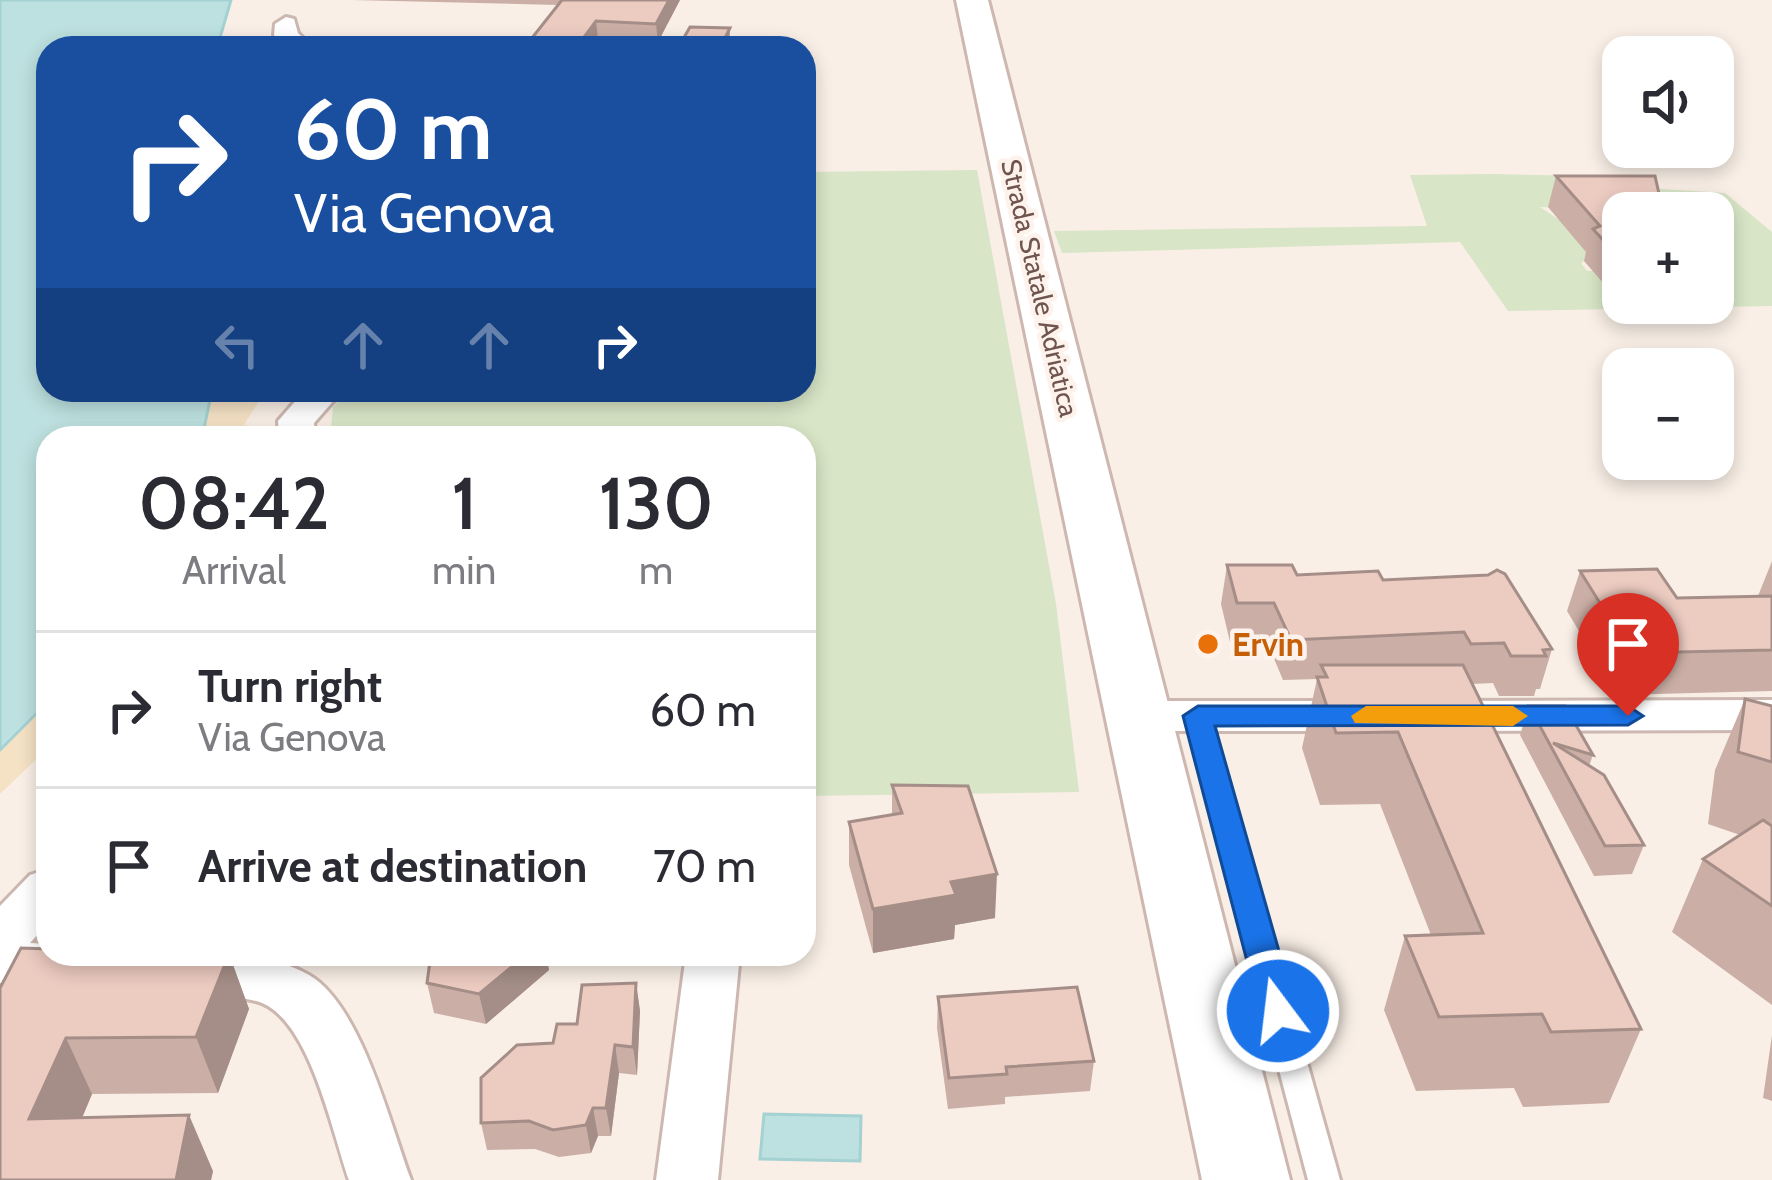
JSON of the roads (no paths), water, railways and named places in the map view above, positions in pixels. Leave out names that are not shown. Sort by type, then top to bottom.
[{"type":"main road","name":"Strada Statale Adriatica","points":[[972,0],[1107,577],[1170,716],[1271,1176]]},
{"type":"street","points":[[286,24],[287,36]]},
{"type":"street","points":[[296,426],[314,402]]},
{"type":"street","points":[[1170,716],[1772,715]]},
{"type":"street","points":[[0,962],[36,964]]},
{"type":"street","points":[[71,966],[250,976],[302,996],[322,1024],[380,1180]]},
{"type":"street","points":[[687,1180],[712,966]]},
{"type":"water","points":[[0,0],[231,0],[220,36],[36,36],[36,402],[210,402],[204,426],[36,426],[36,714],[0,750]]},
{"type":"water","points":[[764,1114],[861,1116],[860,1161],[760,1159]]},
{"type":"place","name":"Ervin","points":[[1208,644]]}]
